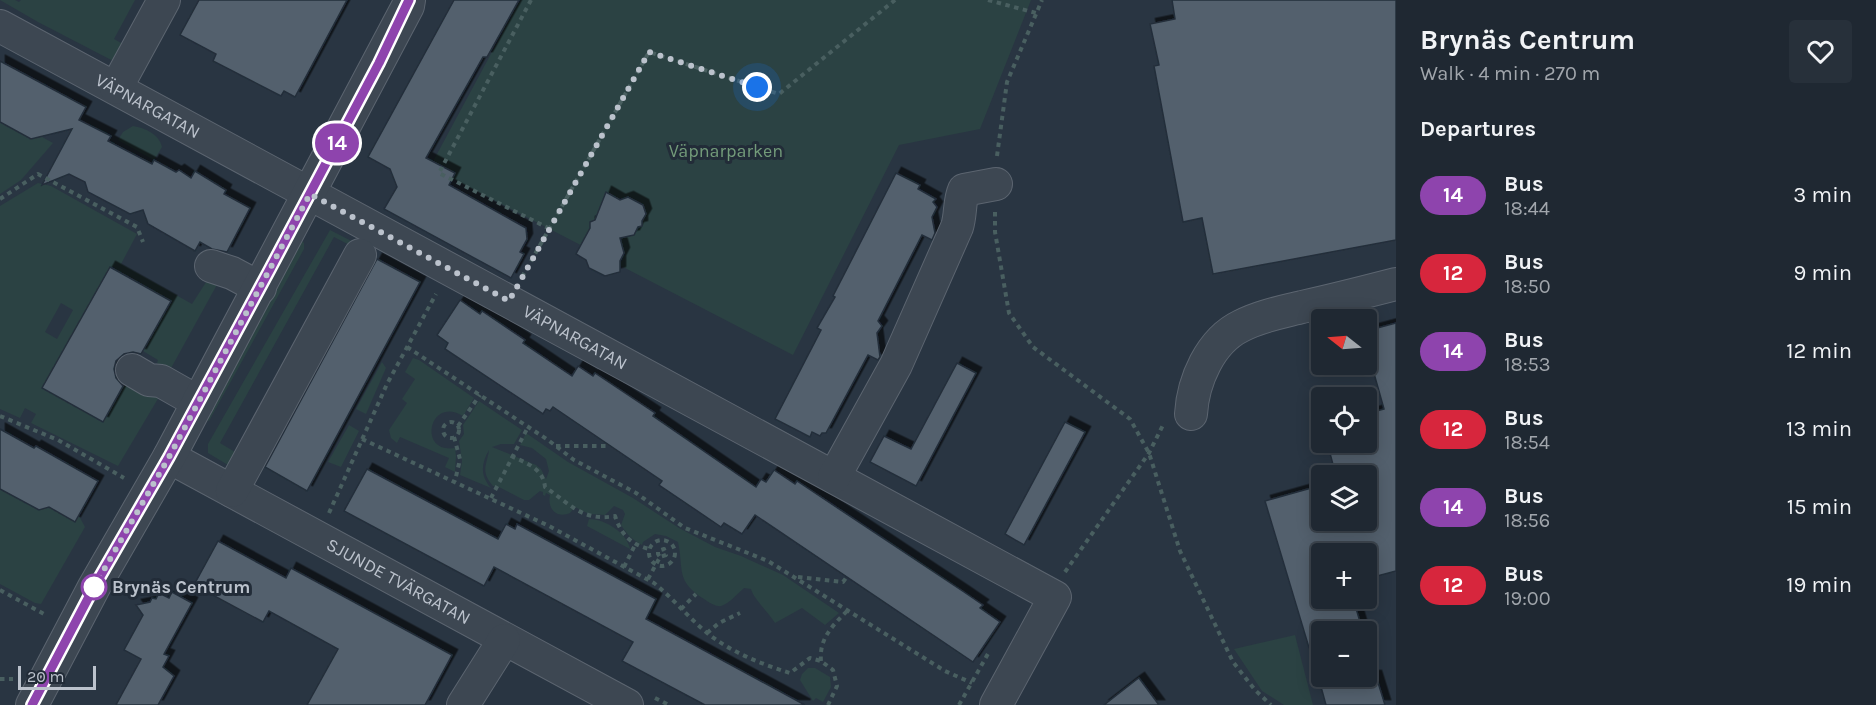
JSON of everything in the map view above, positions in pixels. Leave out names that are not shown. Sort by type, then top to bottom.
[{"type":"street","points":[[117,88],[165,0]]},
{"type":"street","points":[[32,705],[94,587],[169,457],[260,288],[384,54],[409,0]]},
{"type":"street","name":"VÄPNARGATAN","points":[[0,26],[1055,597],[996,705]]},
{"type":"street","points":[[834,477],[896,365],[924,304],[957,227],[964,190],[996,184]]},
{"type":"street","points":[[232,491],[360,255]]},
{"type":"street","points":[[211,266],[232,273],[260,288]]},
{"type":"street","points":[[1191,414],[1192,394],[1198,376],[1220,342],[1240,326],[1268,315],[1396,284]]},
{"type":"street","points":[[134,365],[150,380],[161,381],[198,402]]},
{"type":"street","name":"SJUNDE TVÄRGATAN","points":[[169,457],[627,705]]},
{"type":"street","points":[[463,705],[504,640]]},
{"type":"path","points":[[531,0],[439,173],[548,228]]},
{"type":"path","points":[[509,301],[649,52],[779,94],[895,0]]},
{"type":"path","points":[[988,0],[1036,13]]},
{"type":"path","points":[[1042,0],[1007,82],[997,146],[995,232],[1010,313],[1034,347],[1130,419],[1149,453],[1179,551],[1228,652],[1255,690],[1271,705]]},
{"type":"path","points":[[0,199],[38,174],[137,227],[143,242]]},
{"type":"path","points":[[326,519],[387,384],[448,269]]},
{"type":"path","points":[[406,347],[574,460],[636,493],[685,528],[768,561],[945,671],[972,683]]},
{"type":"path","points":[[458,426],[449,423],[443,429],[446,437],[454,437],[458,434],[458,426],[480,395]]},
{"type":"path","points":[[0,416],[58,440],[124,478]]},
{"type":"path","points":[[491,498],[528,427]]},
{"type":"path","points":[[454,437],[460,459],[455,482]]},
{"type":"path","points":[[362,439],[549,526],[648,579],[669,594],[681,609],[707,633],[739,652],[790,673],[810,658],[821,662],[833,670],[837,686],[828,705]]},
{"type":"path","points":[[556,446],[609,447]]},
{"type":"path","points":[[511,456],[537,469],[545,487],[577,511],[593,518],[602,519],[615,516],[623,533],[635,545],[649,548],[674,559]]},
{"type":"path","points":[[657,541],[666,566]]},
{"type":"path","points":[[657,541],[668,541],[675,549],[674,559],[666,566],[655,565],[649,557],[649,548],[657,541]]},
{"type":"path","points":[[648,579],[668,541]]},
{"type":"path","points":[[624,567],[635,545]]},
{"type":"path","points":[[649,557],[675,549]]},
{"type":"path","points":[[796,577],[843,582],[846,578]]},
{"type":"path","points":[[0,590],[44,615]]},
{"type":"path","points":[[681,609],[696,594]]},
{"type":"path","points":[[821,662],[820,649],[828,630],[847,611]]},
{"type":"path","points":[[707,633],[719,623],[740,613]]},
{"type":"path","points":[[0,679],[13,679]]},
{"type":"green space","points":[[0,0],[19,2],[21,0],[135,0],[114,39],[130,48],[119,64]]},
{"type":"green space","name":"Väpnarparken","points":[[520,0],[1031,0],[980,129],[899,145],[793,355],[430,167]]},
{"type":"green space","points":[[0,114],[53,143],[21,180],[0,194]]},
{"type":"green space","points":[[133,126],[151,132],[160,142],[162,147],[154,160],[118,140],[123,132]]},
{"type":"green space","points":[[38,183],[51,186],[137,234],[121,264],[192,304],[210,276],[219,281],[170,370],[143,351],[110,267],[103,421],[126,381],[159,397],[118,466],[31,423],[36,414],[25,408],[20,418],[0,409],[0,206]],"holes":[[[61,303],[73,310],[57,339],[45,332]]]},
{"type":"green space","points":[[330,230],[375,253],[375,258],[334,237],[220,443],[235,452],[228,465],[208,453],[208,444]]},
{"type":"green space","points":[[302,241],[304,249],[209,421],[205,419]]},
{"type":"green space","points":[[413,358],[474,398],[463,416],[451,412],[442,413],[432,426],[435,443],[443,447],[455,448],[455,472],[445,467],[449,458],[400,437],[397,443],[391,438],[389,430],[407,403],[402,399],[415,379],[405,372]]},
{"type":"green space","points":[[382,362],[386,368],[366,414],[356,409]]},
{"type":"green space","points":[[479,401],[522,430],[514,444],[492,447],[536,465],[546,479],[549,471],[546,459],[532,448],[520,445],[526,433],[568,462],[633,498],[679,528],[715,547],[783,575],[839,613],[825,625],[802,608],[775,623],[751,589],[744,588],[724,605],[714,605],[695,592],[685,580],[682,574],[678,542],[655,534],[642,545],[638,543],[621,525],[625,514],[623,510],[614,506],[605,515],[589,514],[575,507],[570,513],[561,515],[551,508],[550,495],[546,493],[545,496],[540,491],[529,500],[524,500],[493,486],[489,481],[485,468],[489,450],[484,460],[483,474],[491,488],[460,475],[462,461],[459,441],[464,434],[463,425]]},
{"type":"green space","points":[[349,425],[359,431],[341,467],[328,462]]},
{"type":"green space","points":[[14,488],[75,522],[79,516],[85,527],[41,604],[0,584],[0,489]]},
{"type":"green space","points":[[589,519],[603,522],[616,529],[625,538],[630,549],[587,526]]},
{"type":"green space","points":[[1295,635],[1313,705],[1284,705],[1262,691],[1234,649]]},
{"type":"green space","points":[[808,668],[815,668],[830,677],[831,687],[823,702],[816,698],[813,701],[800,680]]},
{"type":"building","points":[[199,0],[347,0],[295,97],[284,91],[281,96],[213,61],[216,54],[180,35]]},
{"type":"building","points":[[454,0],[519,0],[487,57],[483,57],[426,158],[455,173],[449,185],[526,228],[527,239],[520,252],[524,254],[511,278],[384,209],[397,187],[390,169],[368,157]]},
{"type":"building","points":[[1172,0],[1396,0],[1396,240],[1213,274],[1202,218],[1183,222],[1154,66],[1159,65],[1150,24],[1175,19]]},
{"type":"building","points":[[0,61],[86,107],[79,120],[111,136],[108,141],[152,164],[154,160],[176,172],[179,170],[191,178],[195,171],[226,190],[224,194],[250,208],[227,252],[212,249],[200,242],[195,251],[148,224],[143,210],[130,214],[88,192],[85,182],[69,174],[42,185],[72,129],[31,139],[0,122]]},
{"type":"building","points":[[896,173],[920,185],[918,189],[936,199],[933,202],[937,207],[932,217],[935,233],[932,240],[922,235],[878,321],[882,326],[877,333],[880,357],[878,360],[868,355],[826,433],[820,436],[812,432],[810,437],[775,419],[821,330],[817,328],[835,297],[833,296]]},
{"type":"building","points":[[606,192],[620,200],[628,197],[643,205],[646,214],[642,226],[638,227],[634,235],[620,238],[624,253],[620,261],[620,272],[605,276],[589,268],[586,260],[576,254],[590,228],[590,222],[595,220]]},
{"type":"building","points":[[377,259],[420,282],[307,491],[265,467]]},
{"type":"building","points":[[110,267],[171,301],[141,354],[133,352],[124,354],[116,361],[114,369],[116,378],[123,386],[103,422],[42,388]]},
{"type":"building","points":[[460,300],[480,314],[482,311],[525,340],[523,343],[572,376],[578,366],[593,376],[595,373],[655,413],[653,416],[756,487],[761,479],[766,482],[774,470],[795,484],[797,481],[983,605],[980,608],[1000,622],[973,662],[755,515],[742,534],[724,523],[721,527],[659,485],[662,481],[553,407],[550,411],[546,409],[543,414],[445,349],[448,343],[437,335]]},
{"type":"building","points":[[1396,323],[1396,571],[1377,576],[1377,543],[1311,543],[1311,609],[1356,609],[1360,621],[1311,621],[1311,654],[1265,501],[1311,488],[1311,531],[1377,531],[1377,465],[1333,465],[1330,453],[1377,453],[1377,411],[1384,409],[1374,375],[1377,375],[1377,328]]},
{"type":"building","points":[[957,363],[976,373],[916,486],[870,462],[884,436],[911,449]]},
{"type":"building","points":[[1065,422],[1085,432],[1024,545],[1005,534]]},
{"type":"building","points":[[0,429],[34,448],[36,446],[98,481],[75,522],[49,507],[39,510],[0,489]]},
{"type":"building","points":[[367,469],[498,539],[506,524],[515,529],[517,524],[656,599],[646,619],[805,705],[705,705],[622,661],[633,642],[494,567],[484,586],[344,511]]},
{"type":"building","points":[[218,541],[286,578],[291,568],[452,655],[425,705],[307,705],[338,649],[269,611],[263,622],[194,585]]},
{"type":"building","points":[[172,592],[192,603],[164,654],[169,656],[163,667],[174,676],[158,705],[116,705],[141,659],[124,650],[143,615],[136,605],[150,602],[152,598],[156,599],[159,593],[169,598]]},
{"type":"building","points":[[1139,678],[1159,705],[1104,705],[1136,680]]},
{"type":"building","points":[[1377,679],[1385,705],[1326,705],[1321,687],[1377,687]]},
{"type":"bus line","name":"14","points":[[32,705],[94,587],[169,457],[270,269],[379,63],[409,0]]},
{"type":"place","name":"Brynäs Centrum","points":[[94,587]]},
{"type":"route","points":[[94,587],[169,457],[310,194],[509,301],[649,52],[757,87]]}]
